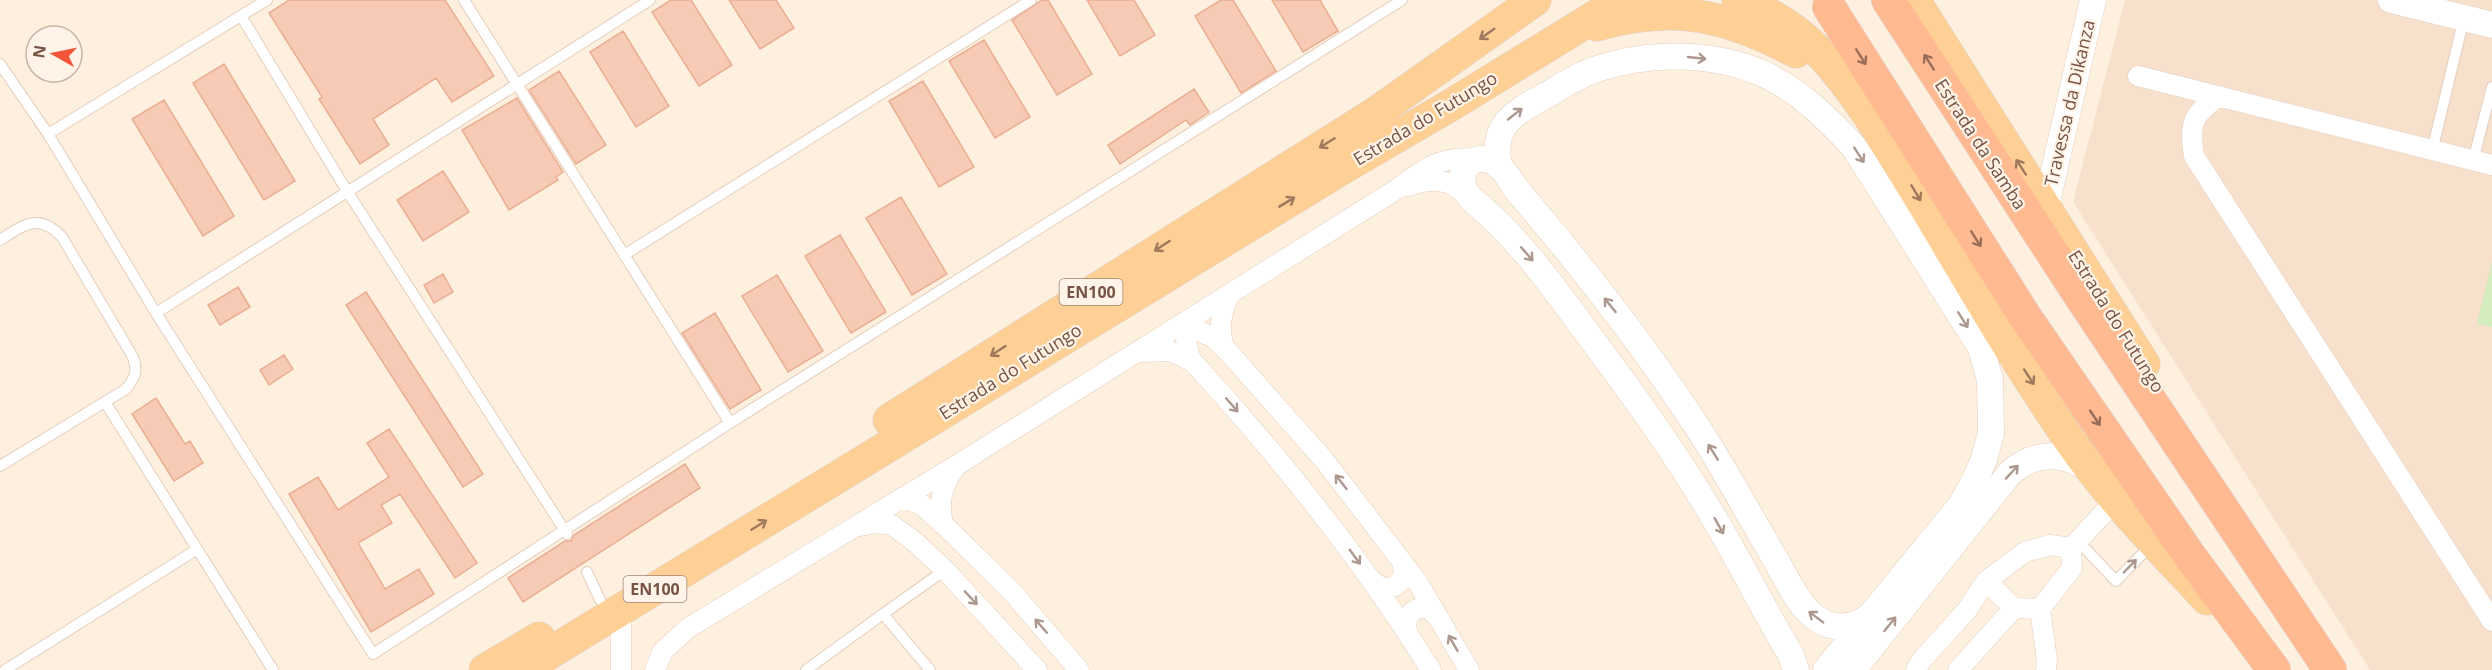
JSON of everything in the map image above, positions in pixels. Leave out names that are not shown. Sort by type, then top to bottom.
[{"type":"highway","name":"Estrada da Samba","points":[[1888,0],[2075,288]]},
{"type":"highway","points":[[1829,7],[2026,318],[2187,552],[2273,670]]},
{"type":"highway","name":"Estrada do Futungo","points":[[2075,288],[2229,522],[2323,658]]},
{"type":"main road","name":"Estrada do Futungo","points":[[522,670],[611,605],[1377,112],[1535,0]]},
{"type":"main road","name":"Estrada do Futungo","points":[[485,670],[611,605],[1451,105],[1622,0]]},
{"type":"main road","points":[[1738,0],[1771,14],[1793,29],[1818,51],[1865,112],[2008,345],[2094,473],[2115,501],[2273,670]]},
{"type":"main road","points":[[1749,0],[1762,2],[1785,0]]},
{"type":"main road","name":"Estrada do Futungo","points":[[1914,0],[2046,206],[2239,517],[2323,658]]},
{"type":"main road","points":[[1570,33],[1641,15],[1680,14],[1720,19],[1760,33],[1798,53],[1833,80],[1865,112]]},
{"type":"street","name":"Travessa da Dikanza","points":[[2046,206],[2093,0]]},
{"type":"street","points":[[2391,0],[2492,25]]},
{"type":"street","points":[[1489,162],[1496,150],[1498,135],[1504,123],[1527,106],[1600,68],[1655,58],[1685,57],[1727,62],[1765,74],[1797,92],[1828,118],[1854,147],[1981,348],[1990,380],[1991,433],[1984,459],[1961,505],[1826,670]]},
{"type":"street","points":[[2138,76],[2483,163]]},
{"type":"street","points":[[2219,96],[2203,107],[2192,122],[2191,138],[2194,156],[2492,621]]},
{"type":"street","points":[[655,670],[663,651],[688,628],[957,465],[1397,189],[1416,174],[1439,162],[1461,157],[1489,162],[1645,352],[1729,478],[1810,614],[1821,622],[1848,627],[1859,624],[1869,617]]},
{"type":"street","points":[[1466,194],[1462,182],[1463,171],[1469,163],[1489,162]]},
{"type":"street","points":[[1397,189],[1439,180],[1453,184],[1487,212],[1528,255],[1654,424],[1712,514],[1791,655],[1796,670]]},
{"type":"street","points":[[1224,347],[1220,332],[1224,305],[1230,294]]},
{"type":"street","points":[[1183,324],[1214,338],[1224,347],[1324,460],[1418,583],[1469,670]]},
{"type":"street","points":[[1183,324],[1189,355],[1193,362],[1294,478],[1373,581],[1431,670]]},
{"type":"street","points":[[1135,353],[1170,351],[1193,362]]},
{"type":"street","points":[[1618,373],[1628,379],[1639,377],[1644,373],[1648,363],[1645,352]]},
{"type":"street","points":[[1654,424],[1651,418],[1653,407],[1661,399],[1673,398],[1682,405]]},
{"type":"street","points":[[1854,670],[2010,473],[2021,463],[2034,457],[2063,456],[2080,462],[2094,473]]},
{"type":"street","points":[[943,524],[940,510],[941,494],[945,481],[957,465]]},
{"type":"street","points":[[902,498],[922,505],[943,524],[1012,592],[1080,670]]},
{"type":"street","points":[[902,498],[906,527],[915,542]]},
{"type":"street","points":[[2046,670],[2047,660],[2040,609],[2072,568],[2075,544],[2115,501]]},
{"type":"street","points":[[854,527],[877,523],[892,525],[915,542],[945,570],[1037,670]]},
{"type":"street","points":[[1916,670],[1921,661],[1967,610],[1986,581],[2025,552],[2050,544],[2075,544]]},
{"type":"street","points":[[1373,581],[1382,588],[1399,584],[1404,574],[1402,562]]},
{"type":"street","points":[[1986,581],[2014,609],[2040,609]]},
{"type":"street","points":[[611,605],[621,670]]},
{"type":"street","points":[[1407,633],[1405,627],[1408,616],[1417,609],[1428,608],[1437,616]]},
{"type":"street","points":[[1958,670],[2014,609]]},
{"type":"lane","points":[[48,134],[267,0]]},
{"type":"lane","points":[[464,0],[730,423]]},
{"type":"lane","points":[[156,313],[650,0]]},
{"type":"lane","points":[[624,255],[1031,0]]},
{"type":"lane","points":[[0,64],[48,134],[156,313],[373,654],[730,423],[1402,0]]},
{"type":"lane","points":[[241,16],[347,191],[565,531]]},
{"type":"lane","points":[[2432,151],[2464,18]]},
{"type":"lane","points":[[2483,163],[2492,87]]},
{"type":"lane","points":[[0,240],[22,226],[38,222],[51,225],[63,237],[134,357],[137,369],[134,380],[126,390],[0,466]]},
{"type":"lane","points":[[105,402],[273,670]]},
{"type":"lane","points":[[2075,544],[2116,581],[2154,542]]},
{"type":"lane","points":[[5,670],[196,550]]},
{"type":"lane","points":[[806,670],[945,570]]},
{"type":"lane","points":[[587,572],[611,605]]},
{"type":"lane","points":[[883,614],[930,670]]},
{"type":"lane","points":[[22,659],[29,670]]},
{"type":"shaded area","points":[[2125,0],[2492,0],[2492,670],[2370,670],[2073,202]]},
{"type":"green space","points":[[2492,262],[2492,327],[2477,324]]},
{"type":"building","points":[[289,0],[445,0],[494,76],[452,102],[436,78],[373,119],[389,145],[360,164],[319,99],[322,97],[269,13]]},
{"type":"building","points":[[671,0],[691,0],[732,65],[699,86],[652,12]]},
{"type":"building","points":[[729,0],[776,0],[794,28],[760,49]]},
{"type":"building","points":[[1042,0],[1048,0],[1092,74],[1057,95],[1012,20]]},
{"type":"building","points":[[1087,0],[1134,0],[1155,35],[1120,56]]},
{"type":"building","points":[[1221,0],[1233,0],[1276,71],[1241,93],[1195,16]]},
{"type":"building","points":[[1272,0],[1320,0],[1338,31],[1303,52]]},
{"type":"building","points":[[623,31],[669,106],[636,127],[590,52]]},
{"type":"building","points":[[984,40],[1030,117],[995,138],[949,61]]},
{"type":"building","points":[[224,64],[295,181],[264,200],[193,83]]},
{"type":"building","points":[[559,71],[606,145],[576,164],[529,90]]},
{"type":"building","points":[[923,81],[974,167],[939,187],[889,101]]},
{"type":"building","points":[[1194,89],[1209,112],[1190,125],[1186,120],[1120,164],[1108,145]]},
{"type":"building","points":[[517,98],[563,172],[556,177],[558,180],[509,210],[462,130]]},
{"type":"building","points":[[164,100],[234,216],[203,236],[132,119]]},
{"type":"building","points":[[443,171],[469,212],[423,241],[397,200]]},
{"type":"building","points":[[901,197],[947,274],[912,295],[866,218]]},
{"type":"building","points":[[840,235],[886,312],[851,333],[805,256]]},
{"type":"building","points":[[443,274],[453,292],[434,303],[424,285]]},
{"type":"building","points":[[777,275],[823,351],[788,372],[742,296]]},
{"type":"building","points":[[238,287],[250,307],[220,325],[208,305]]},
{"type":"building","points":[[366,292],[483,474],[463,487],[346,305]]},
{"type":"building","points":[[715,313],[761,390],[730,409],[682,333]]},
{"type":"building","points":[[284,355],[293,369],[269,385],[260,370]]},
{"type":"building","points":[[156,398],[185,444],[190,441],[203,463],[174,481],[132,414]]},
{"type":"building","points":[[389,429],[477,563],[455,578],[400,494],[381,505],[392,523],[358,543],[385,589],[419,569],[434,594],[371,632],[289,494],[318,477],[338,510],[389,477],[367,443]]},
{"type":"building","points":[[685,464],[700,488],[523,602],[508,578],[565,541],[571,541],[574,535]]}]
